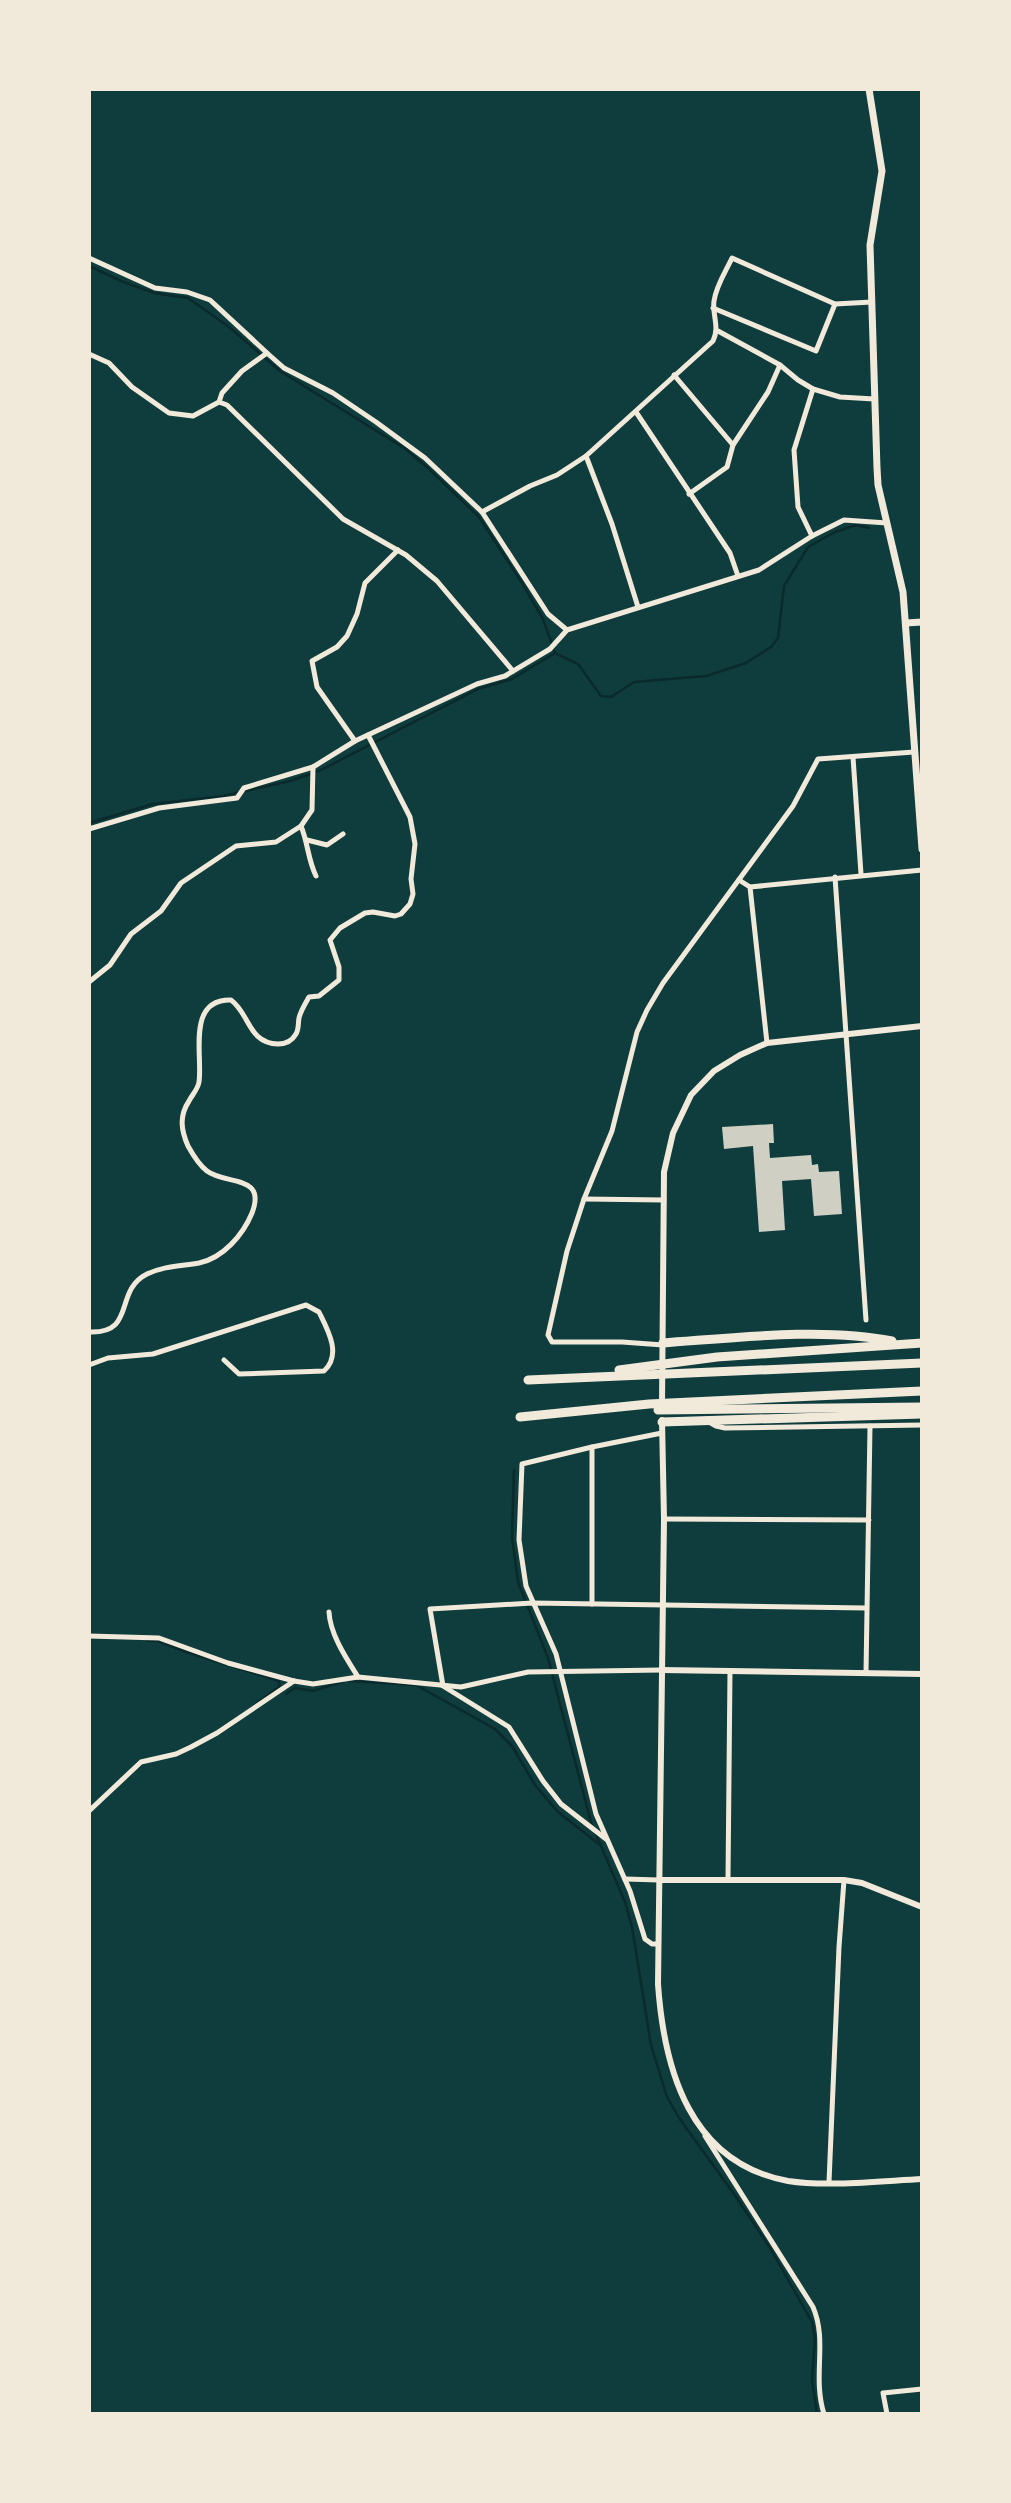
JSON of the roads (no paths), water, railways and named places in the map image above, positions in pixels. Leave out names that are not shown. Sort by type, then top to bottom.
[{"type":"highway","points":[[663,1344],[728,1338],[840,1335],[921,1343]]},
{"type":"highway","points":[[558,1378],[747,1354],[921,1343]]},
{"type":"highway","points":[[528,1380],[922,1363]]},
{"type":"highway","points":[[520,1417],[649,1404],[922,1391]]},
{"type":"highway","points":[[559,1413],[668,1409],[920,1409]]},
{"type":"highway","points":[[662,1422],[709,1422],[920,1409]]},
{"type":"main road","points":[[869,89],[882,171],[870,245],[878,485],[903,592],[922,849]]},
{"type":"main road","points":[[906,623],[922,622]]},
{"type":"street","points":[[89,258],[155,288],[187,292],[210,300],[284,368],[333,393],[417,452],[482,512],[548,614],[567,630]]},
{"type":"street","points":[[482,512],[557,475],[586,456],[713,341],[718,331],[713,308],[714,296],[732,258],[835,304],[872,302]]},
{"type":"street","points":[[713,308],[817,351],[835,304]]},
{"type":"street","points":[[718,331],[780,365],[797,380],[813,389],[840,397],[874,399]]},
{"type":"street","points":[[89,354],[110,363],[132,387],[169,413],[193,416],[219,402],[222,393],[242,371],[267,352]]},
{"type":"street","points":[[689,494],[727,467],[733,445],[768,392],[780,365]]},
{"type":"street","points":[[674,375],[733,445]]},
{"type":"street","points":[[812,536],[798,507],[794,450],[813,389]]},
{"type":"street","points":[[219,402],[227,405],[343,519],[398,550],[437,581],[513,671]]},
{"type":"street","points":[[636,412],[730,552],[737,576]]},
{"type":"street","points":[[586,456],[612,524],[638,607]]},
{"type":"street","points":[[89,829],[159,808],[237,798],[244,788],[313,767],[355,741],[369,737],[477,684],[505,676],[550,649],[567,630],[759,570],[812,536],[844,520],[888,523]]},
{"type":"street","points":[[355,741],[317,687],[312,661],[337,647],[347,636],[357,614],[365,583],[398,550]]},
{"type":"street","points":[[89,1332],[114,1327],[121,1316],[128,1293],[145,1275],[160,1269],[200,1262],[228,1247],[243,1231],[252,1213],[254,1194],[248,1184],[230,1178],[219,1178],[208,1172],[192,1154],[183,1130],[183,1110],[199,1084],[198,1030],[209,1008],[216,1002],[231,1000],[242,1010],[254,1034],[272,1043],[289,1042],[296,1035],[302,1009],[309,998],[319,996],[338,980],[339,967],[330,940],[340,928],[365,913],[395,916],[401,914],[410,904],[415,844],[410,817],[369,737]]},
{"type":"street","points":[[663,1344],[557,1342],[548,1335],[556,1294],[584,1199],[612,1131],[638,1032],[647,1010],[663,983],[793,806],[818,759],[914,752]]},
{"type":"street","points":[[853,757],[861,874]]},
{"type":"street","points":[[89,982],[110,965],[131,934],[161,911],[181,883],[236,846],[276,842],[301,826],[312,810],[313,767]]},
{"type":"street","points":[[301,826],[307,840],[309,862],[316,876]]},
{"type":"street","points":[[307,840],[327,845],[343,834]]},
{"type":"street","points":[[739,880],[750,887],[922,870]]},
{"type":"street","points":[[835,877],[866,1321]]},
{"type":"street","points":[[750,887],[767,1043]]},
{"type":"street","points":[[824,2414],[817,2377],[820,2322],[680,2095],[660,2022],[658,1944],[664,1519],[664,1172],[677,1120],[691,1096],[714,1071],[740,1055],[767,1043],[922,1026]]},
{"type":"street","points":[[584,1199],[664,1199]]},
{"type":"street","points":[[89,1365],[108,1358],[153,1354],[300,1306],[312,1307],[319,1312],[333,1345],[333,1359],[324,1371],[239,1374],[225,1360]]},
{"type":"street","points":[[709,1422],[725,1428],[922,1425]]},
{"type":"street","points":[[866,1673],[870,1426]]},
{"type":"street","points":[[658,1944],[652,1944],[645,1939],[625,1879],[596,1814],[561,1671],[526,1586],[519,1540],[522,1464],[662,1433]]},
{"type":"street","points":[[592,1447],[592,1604]]},
{"type":"street","points":[[664,1519],[869,1520]]},
{"type":"street","points":[[606,1839],[561,1804],[509,1727],[443,1686],[430,1609],[532,1603],[866,1608]]},
{"type":"street","points":[[329,1612],[329,1620],[340,1646],[358,1677]]},
{"type":"street","points":[[89,1636],[159,1638],[228,1663],[294,1681],[322,1684],[358,1677],[421,1682],[451,1688],[479,1685],[528,1672],[561,1671],[922,1674]]},
{"type":"street","points":[[729,1879],[730,1671]]},
{"type":"street","points":[[89,1811],[141,1762],[176,1754],[199,1742],[294,1681]]},
{"type":"street","points":[[625,1879],[844,1880],[862,1883],[922,1907]]},
{"type":"street","points":[[829,2182],[844,1880]]},
{"type":"street","points":[[688,2109],[717,2146],[746,2166],[789,2181],[922,2179]]},
{"type":"street","points":[[887,2414],[883,2393],[922,2389]]},
{"type":"waterway","points":[[89,266],[154,293],[188,298],[229,327],[280,371],[404,448],[428,468],[479,517],[543,619],[555,653],[578,664],[601,696],[611,697],[634,682],[706,676],[746,663],[771,647],[778,638],[784,586],[808,547],[833,533],[856,525],[869,528]]},
{"type":"waterway","points":[[89,823],[153,804],[223,796],[290,781],[319,771],[478,689],[512,679],[555,653]]},
{"type":"waterway","points":[[514,1470],[512,1537],[518,1582],[548,1658],[592,1826]]},
{"type":"waterway","points":[[147,1641],[158,1641],[279,1681],[279,1687],[257,1703]]},
{"type":"waterway","points":[[349,1681],[416,1685],[495,1729],[512,1746],[535,1785],[558,1812],[600,1845]]},
{"type":"waterway","points":[[286,1694],[295,1688],[313,1691],[342,1682]]},
{"type":"waterway","points":[[595,1832],[625,1902],[632,1927],[651,2045],[667,2097],[770,2248],[812,2322],[815,2338],[812,2380],[817,2414]]}]
